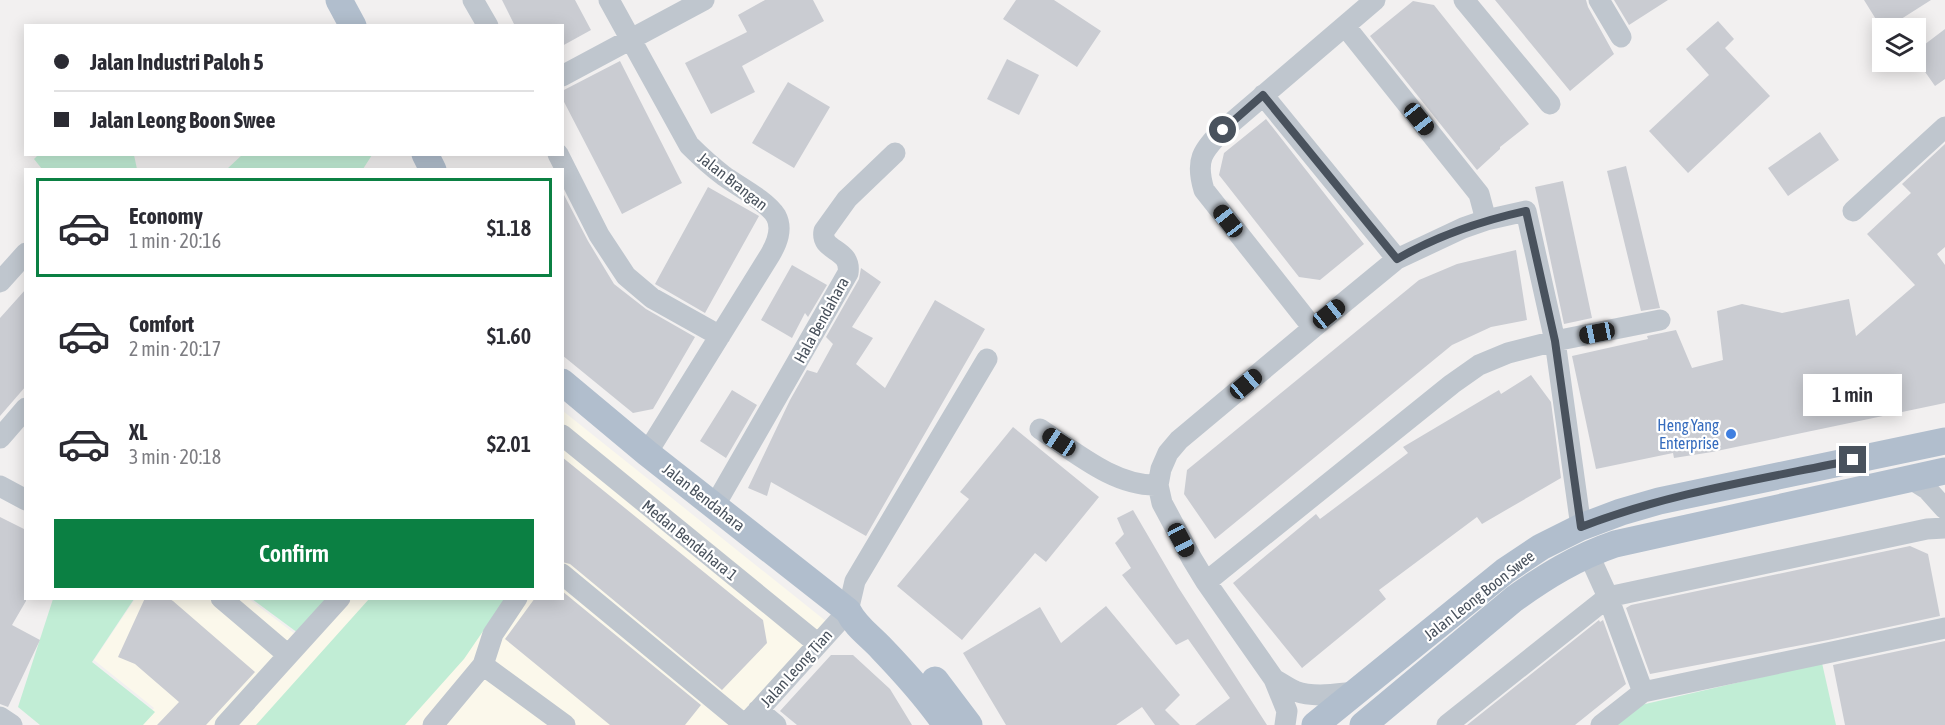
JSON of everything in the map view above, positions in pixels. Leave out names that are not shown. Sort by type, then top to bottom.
[{"type":"main road","points":[[339,0],[352,24]]},
{"type":"main road","name":"Jalan Bendahara","points":[[564,384],[647,453],[848,611],[854,622],[881,647],[921,691],[946,725]]},
{"type":"main road","name":"Jalan Leong Boon Swee","points":[[1315,725],[1505,571],[1541,547],[1581,527],[1659,501],[1945,441]]},
{"type":"main road","name":"Jalan Leong Boon Swee","points":[[1363,725],[1514,599],[1564,565],[1588,553],[1614,544],[1945,471]]},
{"type":"main road","name":"Jalan Bendahara","points":[[848,611],[860,613],[920,664],[969,725]]},
{"type":"street","points":[[473,0],[487,24]]},
{"type":"street","name":"Jalan Brangan","points":[[609,0],[689,145],[721,174],[768,207],[776,216],[779,226],[778,240],[770,255],[647,453]]},
{"type":"street","points":[[564,75],[704,0]]},
{"type":"street","points":[[1313,328],[1204,190],[1199,173],[1202,158],[1209,144],[1375,0]]},
{"type":"street","points":[[1464,0],[1550,104]]},
{"type":"street","points":[[1599,0],[1621,37]]},
{"type":"street","points":[[1345,26],[1479,194],[1486,220]]},
{"type":"street","points":[[1263,95],[1397,259]]},
{"type":"street","points":[[1853,211],[1945,127]]},
{"type":"street","name":"Hala Bendahara","points":[[715,505],[848,273],[847,260],[825,242],[824,231],[847,199],[895,153]]},
{"type":"street","points":[[559,156],[599,235],[626,276],[652,298],[720,336]]},
{"type":"street","points":[[1285,725],[1287,711],[1274,679],[1192,560],[1162,502],[1158,485],[1161,469],[1168,453],[1179,440],[1397,259],[1454,232],[1486,220],[1526,211],[1555,341],[1581,527]]},
{"type":"street","points":[[0,282],[24,255]]},
{"type":"street","points":[[1206,582],[1452,384],[1479,365],[1508,353],[1555,341],[1660,320]]},
{"type":"street","points":[[848,611],[855,581],[987,359]]},
{"type":"street","points":[[0,438],[24,410]]},
{"type":"street","points":[[1040,429],[1098,467],[1119,477],[1146,486],[1158,485]]},
{"type":"street","name":"Medan Bendahara 1","points":[[564,437],[818,644]]},
{"type":"street","points":[[1911,479],[1927,489],[1945,509]]},
{"type":"street","points":[[0,486],[24,499]]},
{"type":"street","points":[[1447,725],[1608,597],[1927,529],[1945,528]]},
{"type":"street","points":[[1588,553],[1608,597],[1643,692]]},
{"type":"street","points":[[564,576],[749,720],[776,725]]},
{"type":"street","points":[[223,600],[288,655]]},
{"type":"street","points":[[225,725],[338,600]]},
{"type":"street","points":[[432,725],[483,665],[493,634],[516,600]]},
{"type":"street","name":"Jalan Leong Tian","points":[[749,720],[848,611]]},
{"type":"street","points":[[1601,725],[1643,692],[1945,628]]},
{"type":"street","points":[[483,665],[565,725]]},
{"type":"street","points":[[1274,679],[1295,691],[1311,695],[1355,692]]},
{"type":"street","points":[[0,717],[12,725]]},
{"type":"shaded area","points":[[564,412],[837,630],[751,725],[140,725],[154,708],[94,660],[134,600],[250,600],[295,634],[324,600],[564,600]]},
{"type":"green space","points":[[37,156],[134,156],[137,168],[41,168],[34,159]]},
{"type":"green space","points":[[241,156],[371,156],[364,168],[228,168]]},
{"type":"green space","points":[[53,600],[133,600],[92,662],[155,712],[143,725],[40,725],[18,707]]},
{"type":"green space","points":[[253,600],[325,600],[298,633]]},
{"type":"green space","points":[[368,600],[504,600],[464,659],[405,725],[256,725]]},
{"type":"green space","points":[[1822,663],[1836,725],[1616,725],[1641,705]]},
{"type":"building","points":[[502,0],[575,0],[591,30],[564,45],[564,24],[514,24]]},
{"type":"building","points":[[765,0],[813,0],[824,21],[742,66],[755,92],[711,114],[685,63],[747,32],[738,15]]},
{"type":"building","points":[[1016,0],[1054,0],[1101,31],[1077,67],[1003,19]]},
{"type":"building","points":[[1495,0],[1586,0],[1614,54],[1570,91]]},
{"type":"building","points":[[1614,0],[1668,0],[1629,25]]},
{"type":"building","points":[[1864,0],[1931,0],[1903,18],[1875,18]]},
{"type":"building","points":[[1413,1],[1434,5],[1529,124],[1500,147],[1477,170],[1370,36]]},
{"type":"building","points":[[1718,21],[1734,39],[1725,48],[1770,96],[1688,173],[1649,131],[1709,75],[1686,49]]},
{"type":"building","points":[[1945,29],[1945,79],[1935,86],[1925,72],[1926,43]]},
{"type":"building","points":[[1007,59],[1039,75],[1019,115],[987,99]]},
{"type":"building","points":[[620,61],[682,183],[622,214],[564,102],[564,90]]},
{"type":"building","points":[[788,82],[830,107],[794,168],[752,143]]},
{"type":"building","points":[[1266,119],[1364,244],[1320,280],[1299,277],[1219,175],[1224,153]]},
{"type":"building","points":[[1820,132],[1839,160],[1788,196],[1768,168]]},
{"type":"building","points":[[1945,144],[1945,247],[1937,254],[1945,265],[1945,403],[1712,452],[1674,458],[1673,453],[1596,469],[1572,356],[1648,339],[1647,336],[1676,330],[1692,368],[1723,360],[1717,311],[1742,304],[1782,313],[1849,299],[1856,336],[1915,285],[1867,234],[1911,193],[1902,184]]},
{"type":"building","points":[[1626,166],[1660,308],[1641,311],[1607,171]]},
{"type":"building","points":[[1563,181],[1592,318],[1564,324],[1535,187]]},
{"type":"building","points":[[708,187],[759,216],[705,313],[655,284]]},
{"type":"building","points":[[564,195],[614,284],[646,309],[695,337],[653,409],[633,413],[564,357]]},
{"type":"building","points":[[1516,250],[1527,320],[1491,327],[1452,345],[1215,539],[1184,494],[1187,470],[1419,280],[1457,264]]},
{"type":"building","points":[[792,265],[827,285],[808,317],[805,313],[792,338],[761,320]]},
{"type":"building","points":[[861,268],[881,282],[852,327],[873,338],[856,364],[885,388],[935,300],[985,329],[866,536],[771,482],[767,496],[748,488],[807,370],[817,373],[833,344],[826,337],[859,279]]},
{"type":"building","points":[[24,291],[24,388],[0,416],[0,318]]},
{"type":"building","points":[[1531,375],[1551,402],[1561,478],[1482,524],[1477,517],[1379,590],[1386,599],[1302,668],[1233,583],[1316,514],[1320,519],[1408,453],[1403,447],[1499,390],[1501,394]]},
{"type":"building","points":[[732,390],[757,405],[726,458],[700,441]]},
{"type":"building","points":[[1013,427],[1099,497],[1046,562],[1035,553],[962,640],[897,586],[969,499],[960,492]]},
{"type":"building","points":[[564,459],[763,620],[767,643],[722,690],[570,564],[564,562]]},
{"type":"building","points":[[1133,510],[1178,587],[1267,725],[1195,725],[1230,698],[1188,639],[1176,645],[1122,575],[1131,568],[1115,543],[1124,534],[1117,518]]},
{"type":"building","points":[[0,517],[24,529],[24,600],[26,601],[12,625],[40,640],[8,707],[0,704]]},
{"type":"building","points":[[1910,546],[1928,554],[1940,616],[1650,674],[1626,608],[1631,605]]},
{"type":"building","points":[[564,593],[701,705],[685,725],[610,725],[505,639],[534,600],[564,600]]},
{"type":"building","points":[[144,600],[171,600],[255,672],[206,725],[157,725],[179,702],[135,664],[118,657]]},
{"type":"building","points":[[1106,606],[1180,695],[1165,710],[1180,725],[1155,725],[1142,707],[1116,725],[1006,725],[963,653],[1040,607],[1061,643]]},
{"type":"building","points":[[1599,620],[1600,622],[1603,620],[1626,684],[1575,725],[1467,725]]},
{"type":"building","points":[[1945,641],[1945,725],[1845,725],[1833,665]]},
{"type":"building","points":[[831,655],[853,655],[890,689],[912,725],[797,725],[780,711]]},
{"type":"place","name":"Heng Yang Enterprise","points":[[1731,434]]},
{"type":"route","points":[[1223,130],[1263,95],[1397,259],[1463,228],[1526,211],[1555,341],[1575,471],[1581,527],[1659,501],[1853,460]]}]
